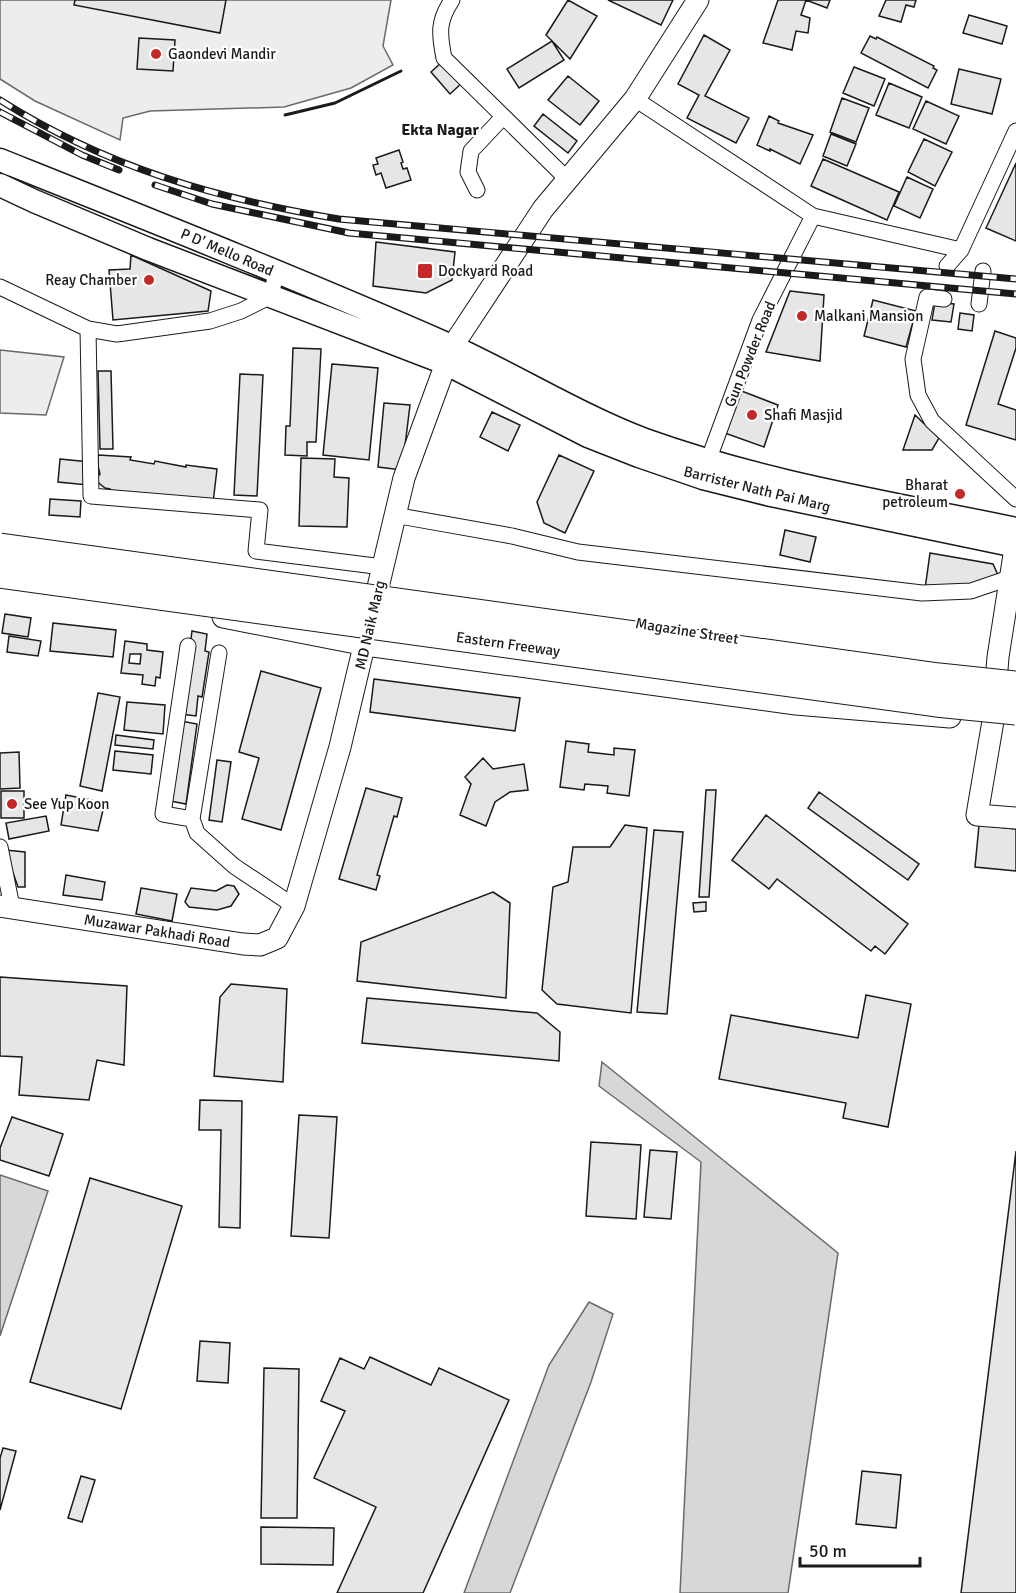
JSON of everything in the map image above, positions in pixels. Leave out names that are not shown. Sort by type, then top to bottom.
[{"type":"highway","name":"Eastern Freeway","points":[[0,547],[939,677],[1010,677]]},
{"type":"highway","name":"Eastern Freeway","points":[[0,574],[936,703],[1004,716]]},
{"type":"main road","name":"P D' Mello Road","points":[[0,160],[276,273],[448,355]]},
{"type":"main road","name":"P D' Mello Road","points":[[0,185],[127,240],[271,296],[448,355]]},
{"type":"main road","name":"Barrister Nath Pai Marg","points":[[448,355],[596,420],[708,461],[1016,541]]},
{"type":"main road","name":"Barrister Nath Pai Marg","points":[[448,355],[588,436],[703,478],[771,495],[1016,541]]},
{"type":"street","points":[[452,0],[443,14],[439,34],[444,58],[567,179]]},
{"type":"street","points":[[448,355],[543,209],[635,99],[698,0]]},
{"type":"street","points":[[635,99],[813,216],[961,250]]},
{"type":"street","points":[[477,190],[468,172],[471,151],[503,117]]},
{"type":"street","points":[[947,266],[961,250],[1016,131]]},
{"type":"street","name":"Gun Powder Road","points":[[708,461],[760,320],[813,216]]},
{"type":"street","points":[[979,304],[983,271]]},
{"type":"street","points":[[0,287],[88,330],[117,334],[210,321],[241,311],[271,296],[276,273]]},
{"type":"street","points":[[944,299],[927,297],[913,359],[918,395],[932,422],[1016,499]]},
{"type":"street","points":[[88,330],[92,496],[260,510],[255,551],[383,567]]},
{"type":"street","name":"MD Naik Marg","points":[[294,906],[340,747],[404,478],[448,355]]},
{"type":"street","points":[[394,515],[512,536],[578,552],[922,593],[971,591],[1010,578]]},
{"type":"street","points":[[0,534],[14,538],[378,589]]},
{"type":"street","points":[[1016,541],[1010,578],[1010,677],[1004,716],[977,815],[1016,818]]},
{"type":"street","points":[[0,585],[209,614],[366,645],[796,704],[1004,716],[1016,722]]},
{"type":"street","name":"Magazine Street","points":[[378,589],[623,621],[1010,677]]},
{"type":"street","points":[[188,646],[163,814],[192,819]]},
{"type":"street","points":[[219,653],[192,819],[197,833],[234,866],[294,906]]},
{"type":"street","points":[[0,847],[6,907]]},
{"type":"street","name":"Muzawar Pakhadi Road","points":[[6,907],[243,945],[260,945],[277,938],[294,906]]},
{"type":"shaded area","points":[[0,0],[391,0],[383,46],[393,65],[351,88],[284,107],[150,111],[123,118],[120,140],[35,101],[0,79]]},
{"type":"shaded area","points":[[0,350],[64,357],[46,415],[0,413]]},
{"type":"shaded area","points":[[602,1062],[838,1253],[788,1593],[680,1593],[701,1162],[599,1086]]},
{"type":"shaded area","points":[[0,1175],[48,1191],[0,1336]]},
{"type":"shaded area","points":[[589,1302],[613,1314],[591,1382],[510,1593],[464,1593],[549,1365]]},
{"type":"building","points":[[75,0],[226,0],[220,33],[74,5]]},
{"type":"building","points":[[568,0],[597,16],[570,59],[546,35]]},
{"type":"building","points":[[608,0],[673,0],[661,25]]},
{"type":"building","points":[[778,0],[806,0],[801,15],[810,18],[808,33],[796,31],[792,50],[763,43]]},
{"type":"building","points":[[806,0],[830,0],[827,8]]},
{"type":"building","points":[[886,0],[916,0],[914,7],[906,5],[901,22],[879,16]]},
{"type":"building","points":[[969,15],[1007,26],[1002,44],[963,33]]},
{"type":"building","points":[[704,35],[730,50],[705,96],[749,118],[736,143],[687,118],[699,95],[678,84]]},
{"type":"building","points":[[870,36],[876,39],[877,37],[934,66],[933,68],[937,70],[928,88],[861,53]]},
{"type":"building","name":"Gaondevi Mandir","points":[[139,38],[175,40],[173,71],[137,69]]},
{"type":"building","points":[[552,41],[564,60],[519,88],[507,69]]},
{"type":"building","points":[[443,61],[463,82],[450,94],[431,72]]},
{"type":"building","points":[[854,67],[885,79],[874,106],[843,93]]},
{"type":"building","points":[[959,69],[1001,79],[992,114],[951,104]]},
{"type":"building","points":[[568,76],[599,101],[580,125],[548,100]]},
{"type":"building","points":[[889,83],[922,97],[909,128],[876,115]]},
{"type":"building","points":[[842,98],[869,108],[856,142],[830,132]]},
{"type":"building","points":[[926,101],[959,116],[946,144],[913,129]]},
{"type":"building","points":[[543,114],[577,141],[568,153],[534,126]]},
{"type":"building","points":[[769,116],[779,121],[778,123],[813,135],[800,164],[757,145]]},
{"type":"building","points":[[831,134],[856,144],[847,166],[823,156]]},
{"type":"building","points":[[924,139],[952,152],[935,186],[908,172]]},
{"type":"building","points":[[399,150],[403,169],[407,168],[411,180],[386,188],[381,173],[376,175],[373,165],[378,164],[376,158]]},
{"type":"building","points":[[823,159],[899,192],[887,220],[811,186]]},
{"type":"building","points":[[1016,163],[1016,241],[986,228]]},
{"type":"building","points":[[907,177],[933,189],[920,218],[894,206]]},
{"type":"building","points":[[376,242],[455,252],[452,280],[426,293],[373,286]]},
{"type":"building","name":"Reay Chamber","points":[[131,255],[211,291],[208,311],[113,320],[109,270],[130,269]]},
{"type":"building","name":"Malkani Mansion","points":[[790,291],[824,295],[820,361],[766,352]]},
{"type":"building","points":[[873,300],[916,311],[906,347],[864,336]]},
{"type":"building","points":[[935,302],[954,304],[951,322],[932,320]]},
{"type":"building","points":[[960,313],[974,315],[972,331],[958,329]]},
{"type":"building","points":[[995,331],[1016,338],[1016,348],[998,404],[1016,410],[1016,440],[966,425]]},
{"type":"building","points":[[293,348],[321,349],[316,442],[307,442],[307,456],[285,455],[286,426],[290,426]]},
{"type":"building","points":[[332,364],[378,368],[369,460],[323,455]]},
{"type":"building","points":[[98,371],[111,371],[113,449],[100,449]]},
{"type":"building","points":[[240,374],[263,375],[257,496],[234,495]]},
{"type":"building","name":"Shafi Masjid","points":[[739,390],[778,405],[764,447],[722,432]]},
{"type":"building","points":[[384,403],[410,405],[402,470],[378,467]]},
{"type":"building","points":[[492,412],[520,425],[508,451],[480,437]]},
{"type":"building","points":[[915,415],[939,438],[932,450],[903,450]]},
{"type":"building","points":[[98,455],[131,457],[130,460],[154,464],[155,461],[186,467],[186,465],[217,469],[213,503],[112,494],[110,489],[95,480],[100,474]]},
{"type":"building","points":[[559,455],[594,471],[565,533],[544,523],[537,502]]},
{"type":"building","points":[[301,458],[335,459],[334,477],[349,478],[347,527],[299,526]]},
{"type":"building","points":[[60,459],[90,462],[88,485],[58,482]]},
{"type":"building","points":[[50,499],[81,501],[80,517],[49,515]]},
{"type":"building","points":[[785,530],[816,537],[810,562],[780,555]]},
{"type":"building","points":[[930,553],[993,564],[998,575],[961,588],[925,589]]},
{"type":"building","points":[[5,614],[31,618],[28,637],[2,633]]},
{"type":"building","points":[[53,623],[116,630],[113,657],[50,651]]},
{"type":"building","points":[[192,631],[207,634],[205,651],[209,652],[202,697],[198,696],[196,716],[181,714]]},
{"type":"building","points":[[9,636],[41,641],[38,656],[7,652]]},
{"type":"building","points":[[125,641],[147,644],[147,650],[163,652],[160,678],[156,677],[155,686],[142,684],[143,675],[121,673]],"holes":[[[130,654],[141,654],[140,664],[129,663]]]},
{"type":"building","points":[[261,671],[321,688],[281,830],[242,819],[259,758],[239,752]]},
{"type":"building","points":[[374,679],[520,698],[515,731],[370,712]]},
{"type":"building","points":[[98,693],[120,697],[102,791],[80,786]]},
{"type":"building","points":[[127,702],[165,705],[163,734],[124,730]]},
{"type":"building","points":[[181,721],[197,724],[186,804],[170,801]]},
{"type":"building","points":[[116,735],[154,740],[153,749],[115,745]]},
{"type":"building","points":[[566,741],[589,744],[588,752],[614,755],[614,748],[635,750],[629,796],[607,793],[608,786],[585,784],[584,790],[560,787]]},
{"type":"building","points":[[115,751],[153,755],[151,774],[113,770]]},
{"type":"building","points":[[19,752],[20,788],[0,789],[0,753]]},
{"type":"building","points":[[483,758],[493,769],[524,764],[528,790],[510,792],[495,802],[486,826],[460,815],[471,784],[465,777]]},
{"type":"building","points":[[217,760],[231,762],[222,822],[209,820]]},
{"type":"building","points":[[366,788],[402,798],[397,817],[394,816],[377,875],[380,876],[376,890],[339,879]]},
{"type":"building","points":[[706,790],[716,790],[709,897],[699,897]]},
{"type":"building","name":"See Yup Koon","points":[[1,791],[24,791],[24,818],[1,818]]},
{"type":"building","points":[[819,792],[919,864],[908,880],[808,808]]},
{"type":"building","points":[[66,795],[92,800],[92,803],[104,806],[98,831],[61,825]]},
{"type":"building","points":[[766,815],[908,924],[885,954],[875,946],[871,951],[777,879],[769,889],[732,860]]},
{"type":"building","points":[[46,816],[49,831],[9,839],[6,823]]},
{"type":"building","points":[[625,825],[647,828],[631,1013],[557,1004],[542,990],[553,887],[568,882],[573,847],[610,847]]},
{"type":"building","points":[[979,825],[1016,829],[1016,871],[975,867]]},
{"type":"building","points":[[654,830],[683,832],[667,1014],[637,1012]]},
{"type":"building","points":[[5,850],[25,852],[25,887],[18,887]]},
{"type":"building","points":[[66,875],[105,882],[102,900],[63,895]]},
{"type":"building","points":[[227,885],[234,886],[239,894],[231,906],[217,910],[189,907],[185,902],[191,888],[216,891]]},
{"type":"building","points":[[141,888],[177,894],[172,921],[136,914]]},
{"type":"building","points":[[493,892],[510,903],[506,998],[357,981],[361,942]]},
{"type":"building","points":[[706,902],[706,911],[694,912],[693,903]]},
{"type":"building","points":[[0,977],[127,986],[124,1065],[97,1060],[89,1100],[19,1095],[22,1057],[0,1056]]},
{"type":"building","points":[[231,984],[287,989],[283,1082],[214,1076],[220,997]]},
{"type":"building","points":[[866,995],[911,1004],[888,1127],[843,1118],[846,1103],[719,1079],[731,1015],[858,1038]]},
{"type":"building","points":[[367,998],[537,1013],[560,1032],[559,1061],[362,1043]]},
{"type":"building","points":[[200,1100],[242,1101],[240,1228],[219,1227],[221,1130],[199,1130]]},
{"type":"building","points":[[299,1115],[337,1117],[329,1238],[291,1236]]},
{"type":"building","points":[[12,1117],[63,1134],[49,1176],[0,1160],[0,1148]]},
{"type":"building","points":[[591,1142],[641,1145],[636,1219],[586,1216]]},
{"type":"building","points":[[650,1150],[677,1152],[671,1219],[644,1217]]},
{"type":"building","points":[[1016,1151],[1016,1593],[961,1593]]},
{"type":"building","points":[[90,1178],[182,1206],[121,1409],[30,1382]]},
{"type":"building","points":[[200,1341],[230,1343],[228,1383],[197,1381]]},
{"type":"building","points":[[370,1357],[431,1385],[439,1368],[509,1400],[423,1593],[337,1593],[376,1507],[314,1478],[345,1411],[321,1401],[340,1358],[364,1369]]},
{"type":"building","points":[[264,1368],[299,1369],[297,1518],[261,1518]]},
{"type":"building","points":[[3,1448],[16,1451],[0,1510],[0,1458]]},
{"type":"building","points":[[862,1471],[901,1475],[896,1528],[856,1524]]},
{"type":"building","points":[[81,1476],[95,1480],[82,1522],[68,1518]]},
{"type":"building","points":[[261,1527],[334,1528],[333,1565],[261,1564]]},
{"type":"railway","points":[[0,100],[40,124],[81,144],[164,177],[249,201],[339,219],[1016,279]]},
{"type":"railway","points":[[0,112],[82,155],[119,170]]},
{"type":"railway","points":[[155,185],[212,204],[349,233],[1016,294]]},
{"type":"wall","points":[[285,115],[335,103],[401,71]]},
{"type":"place","name":"Gaondevi Mandir","points":[[156,54]]},
{"type":"place","name":"Dockyard Road","points":[[425,271]]},
{"type":"place","name":"Reay Chamber","points":[[149,280]]},
{"type":"place","name":"Malkani Mansion","points":[[802,316]]},
{"type":"place","name":"Shafi Masjid","points":[[752,415]]},
{"type":"place","name":"Bharat petroleum","points":[[960,494]]},
{"type":"place","name":"See Yup Koon","points":[[12,804]]},
{"type":"district","name":"Ekta Nagar","points":[[440,129]]}]
